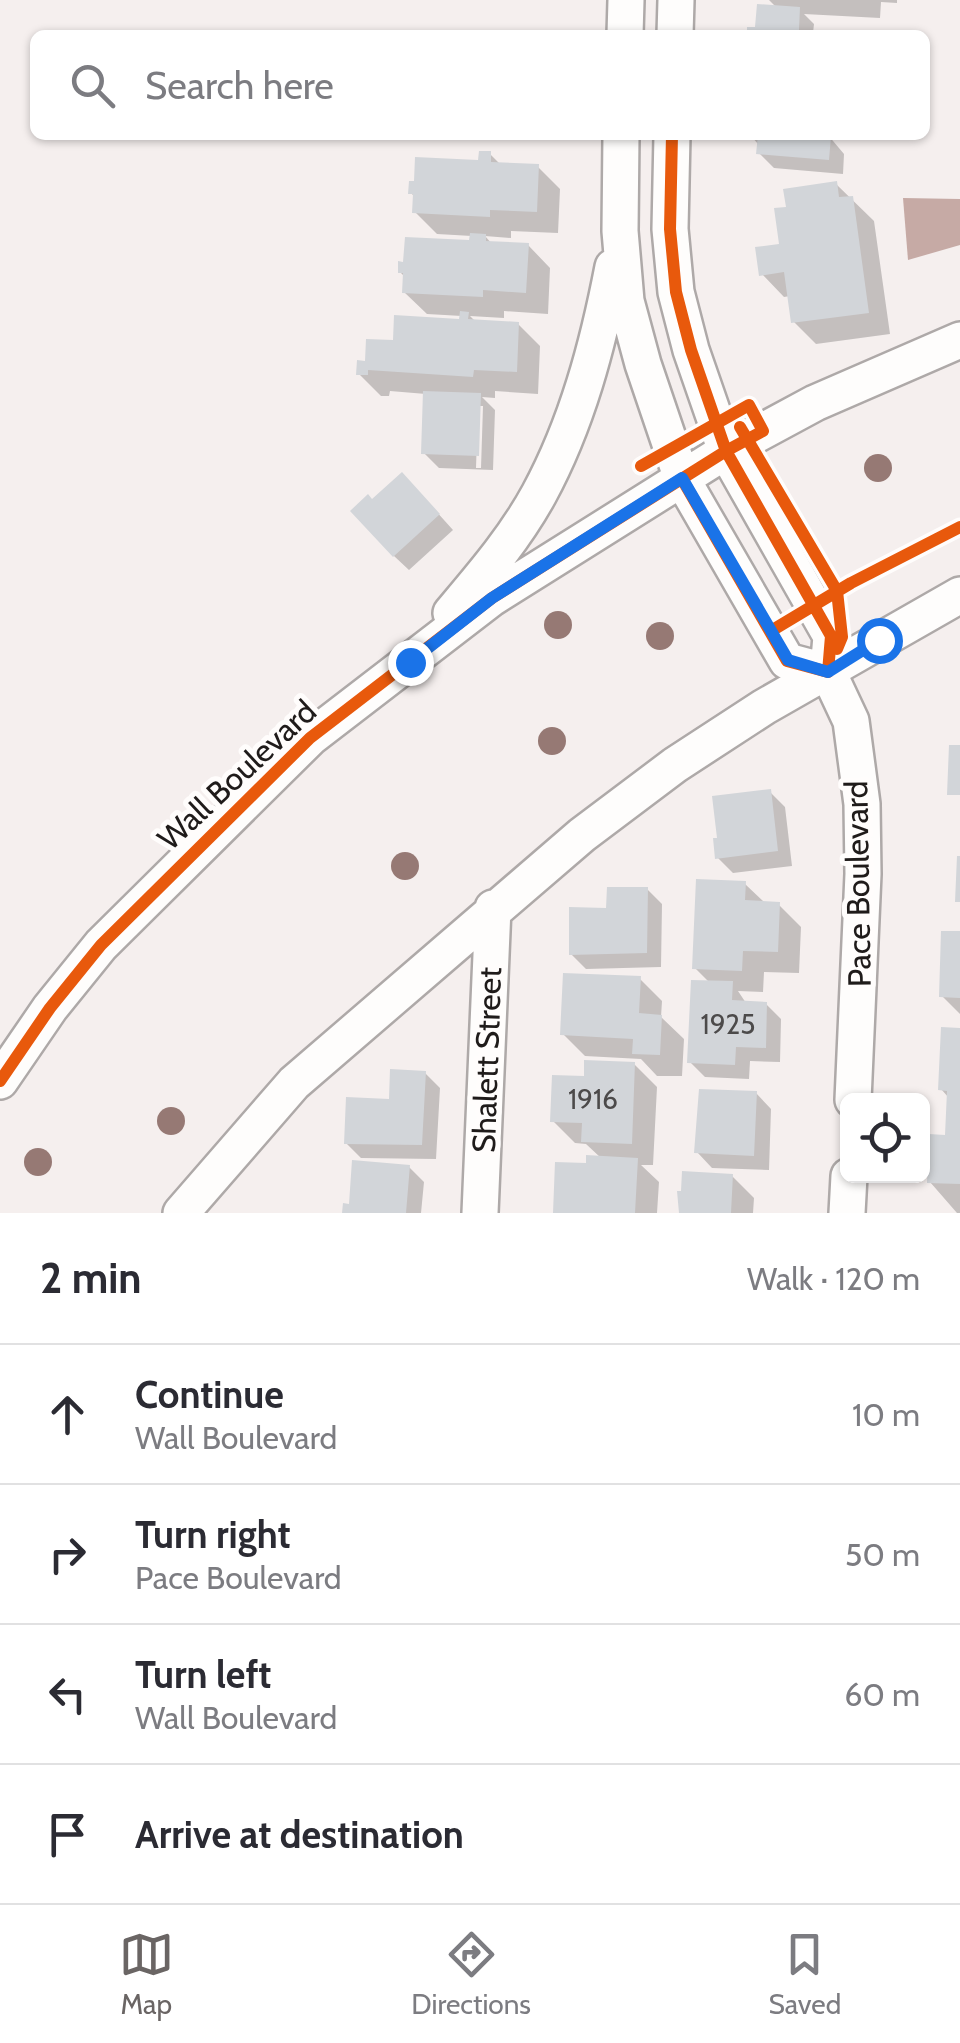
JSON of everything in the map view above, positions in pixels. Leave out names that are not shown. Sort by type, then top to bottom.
[{"type":"street","points":[[624,30],[626,0]]},
{"type":"street","points":[[675,30],[676,0]]},
{"type":"street","points":[[622,140],[620,231],[626,301],[682,478],[788,660],[828,672]]},
{"type":"street","name":"Pace Boulevard","points":[[672,140],[670,229],[676,292],[691,350],[726,450],[831,636],[828,672],[851,721],[862,804],[860,985],[853,1093]]},
{"type":"street","points":[[410,662],[501,553],[539,494],[571,421],[600,339],[620,231]]},
{"type":"street","name":"Wall Boulevard","points":[[0,1081],[50,1008],[101,945],[310,738],[492,598],[726,450],[815,403],[960,340]]},
{"type":"street","points":[[181,1213],[294,1083],[493,908],[674,765],[764,707],[960,595]]},
{"type":"street","name":"Shalett Street","points":[[480,1213],[493,908]]},
{"type":"street","points":[[847,1213],[849,1183]]},
{"type":"shaded area","points":[[903,198],[960,199],[960,245],[908,260]]},
{"type":"building","points":[[757,4],[800,7],[799,30],[747,30],[755,27]]},
{"type":"building","points":[[757,140],[831,140],[829,160],[756,154]]},
{"type":"building","points":[[479,151],[491,151],[491,162],[539,164],[537,212],[490,210],[490,217],[412,213],[413,194],[408,194],[409,181],[414,181],[415,157],[478,160]]},
{"type":"building","points":[[837,181],[839,197],[853,196],[869,313],[791,323],[784,272],[759,276],[755,247],[779,244],[774,208],[786,207],[783,189]]},
{"type":"building","points":[[470,233],[486,234],[486,241],[529,243],[526,293],[483,290],[483,297],[402,293],[403,273],[398,273],[398,261],[403,262],[405,237],[469,240]]},
{"type":"building","points":[[460,311],[469,312],[468,319],[519,322],[517,372],[474,370],[473,377],[368,370],[368,375],[356,375],[357,360],[365,361],[366,339],[393,340],[394,315],[459,319]]},
{"type":"building","points":[[423,391],[481,393],[479,456],[421,454]]},
{"type":"building","points":[[402,472],[440,514],[393,557],[350,511],[368,494],[372,499]]},
{"type":"building","points":[[949,745],[960,745],[960,795],[947,795]]},
{"type":"building","points":[[771,789],[778,851],[715,859],[712,796]]},
{"type":"building","points":[[960,856],[960,902],[955,902]]},
{"type":"building","points":[[696,879],[746,881],[745,900],[780,902],[778,952],[743,951],[742,971],[692,969]]},
{"type":"building","points":[[607,887],[648,887],[647,953],[569,955],[569,907],[606,908]]},
{"type":"building","points":[[941,931],[960,931],[960,998],[939,997]]},
{"type":"building","points":[[563,973],[641,976],[639,1013],[662,1015],[660,1055],[632,1054],[633,1039],[560,1035]]},
{"type":"building","points":[[691,980],[733,981],[732,1000],[767,1002],[766,1048],[736,1047],[735,1065],[687,1063]]},
{"type":"building","points":[[941,1027],[960,1028],[960,1184],[927,1183],[930,1134],[945,1135],[947,1091],[938,1090]]},
{"type":"building","points":[[584,1060],[635,1062],[632,1144],[581,1142],[582,1123],[550,1122],[552,1075],[584,1076]]},
{"type":"building","points":[[390,1069],[426,1071],[422,1145],[344,1144],[346,1097],[389,1099]]},
{"type":"building","points":[[699,1089],[757,1091],[754,1156],[694,1153]]},
{"type":"building","points":[[586,1155],[638,1158],[635,1213],[553,1213],[555,1162],[586,1163]]},
{"type":"building","points":[[352,1160],[410,1165],[406,1213],[342,1213],[343,1203],[349,1204]]},
{"type":"building","points":[[682,1171],[733,1174],[731,1213],[679,1213],[677,1191],[681,1191]]},
{"type":"cycle path","points":[[672,140],[670,229],[676,292],[691,350],[726,451],[831,636],[828,672]]},
{"type":"cycle path","points":[[0,1081],[50,1008],[101,945],[310,738],[492,598],[763,431],[749,405],[641,466]]},
{"type":"cycle path","points":[[740,427],[837,591],[842,637],[837,649]]},
{"type":"cycle path","points":[[682,479],[787,661],[828,672]]},
{"type":"cycle path","points":[[771,631],[851,583],[960,527]]},
{"type":"route","points":[[410,662],[492,598],[682,478],[788,660],[828,672],[879,640]]}]
